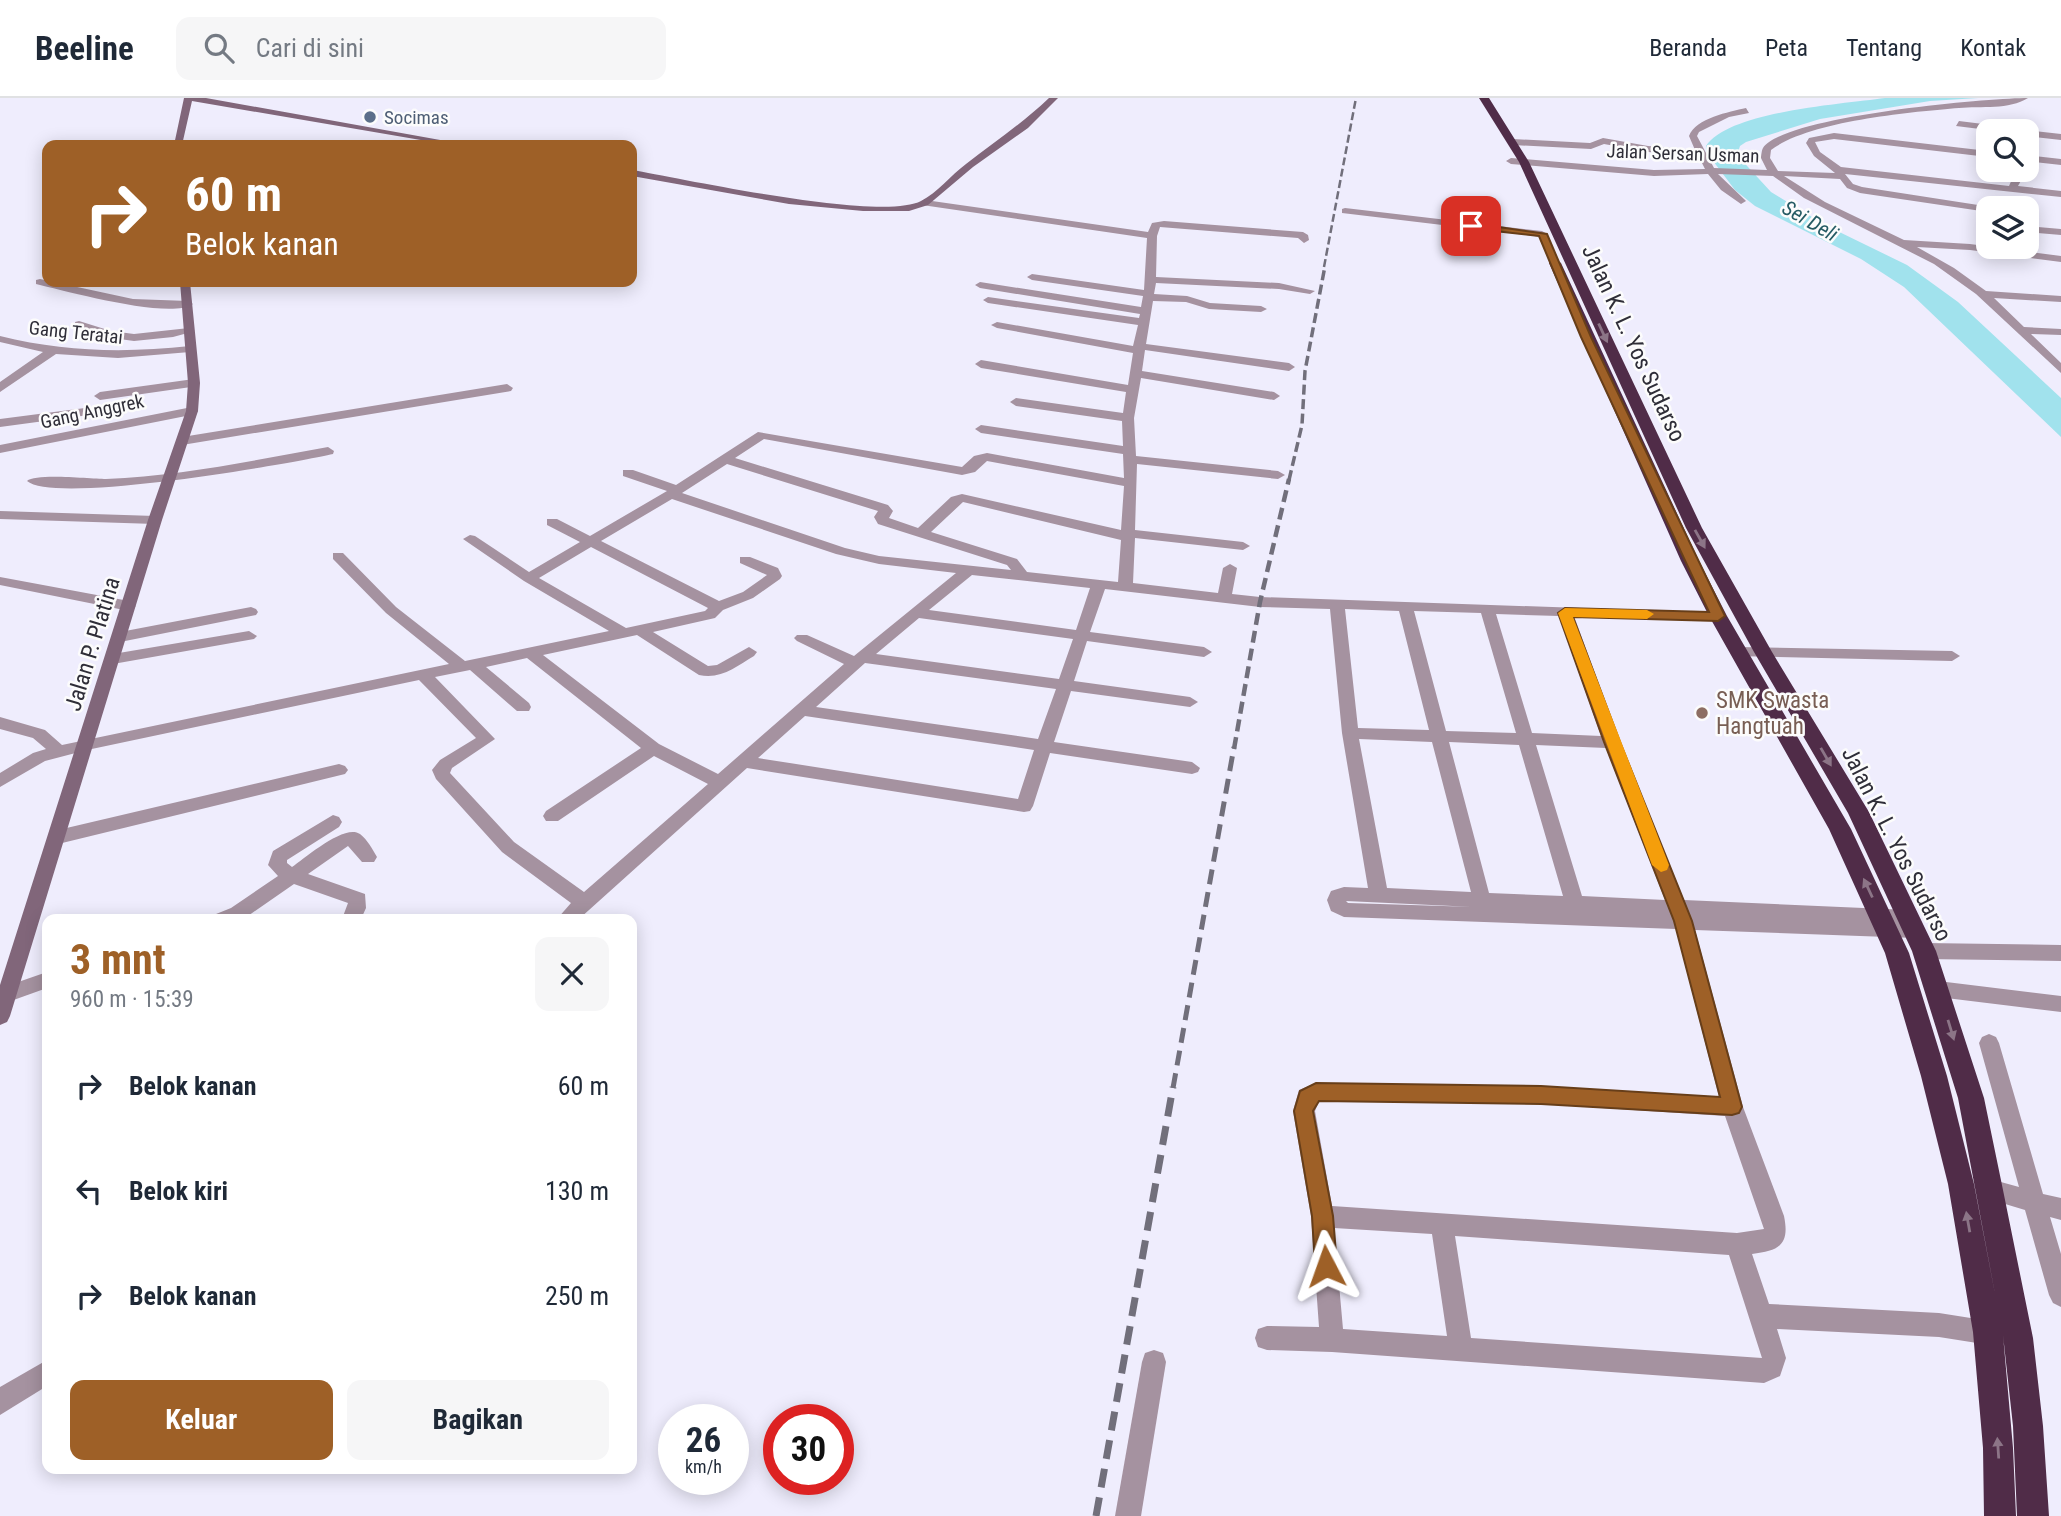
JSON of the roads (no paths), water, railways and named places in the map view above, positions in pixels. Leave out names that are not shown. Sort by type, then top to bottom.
[{"type":"highway","name":"Jalan K. L. Yos Sudarso","points":[[1474,98],[1516,155],[1542,234],[1586,337],[1718,616],[1840,829],[1883,922],[1915,1008],[1953,1150],[1988,1332],[1998,1448],[2000,1516]]},
{"type":"highway","name":"Jalan K. L. Yos Sudarso","points":[[1483,98],[1516,155],[1558,240],[1694,528],[1763,652],[1858,812],[1924,951],[1947,990],[1990,1190],[2018,1338],[2028,1426],[2033,1516]]},
{"type":"street","points":[[179,140],[189,98],[435,140]]},
{"type":"street","points":[[637,174],[815,204],[881,209],[909,208],[925,203],[970,165],[1025,126],[1054,98]]},
{"type":"street","points":[[2024,98],[2008,102],[1931,108],[1800,132],[1779,139],[1766,150],[1767,165],[1774,174],[1816,200],[1951,270],[2055,358],[2061,369]]},
{"type":"street","points":[[1741,201],[1722,188],[1693,136],[1695,131],[1726,115],[1746,111]]},
{"type":"street","points":[[1959,124],[1976,126]]},
{"type":"street","points":[[2039,134],[2061,137]]},
{"type":"street","points":[[1976,153],[1834,136],[1812,141],[1810,144],[1817,154],[1860,190],[1976,207]]},
{"type":"street","points":[[1629,140],[1699,149]]},
{"type":"street","points":[[1516,155],[1591,146],[1603,141],[1648,149],[1699,149]]},
{"type":"street","name":"Jalan Sersan Usman","points":[[1516,155],[1662,173],[1840,173],[2061,194]]},
{"type":"street","points":[[2039,159],[2061,162]]},
{"type":"street","points":[[1654,163],[1662,173]]},
{"type":"street","points":[[2012,188],[2015,182]]},
{"type":"street","points":[[925,203],[1152,236]]},
{"type":"street","points":[[1345,211],[1542,234]]},
{"type":"street","points":[[1125,587],[1131,483],[1128,418],[1150,280],[1152,236],[1156,225],[1164,223],[1304,237],[1304,240],[1211,235]]},
{"type":"street","points":[[2039,230],[2061,232]]},
{"type":"street","points":[[1898,243],[1970,247],[2061,259]]},
{"type":"street","points":[[1250,285],[1256,276],[1266,272]]},
{"type":"street","points":[[1032,278],[1187,299],[1209,306],[1261,309]]},
{"type":"street","points":[[1150,280],[1279,286],[1310,291]]},
{"type":"street","points":[[980,285],[1144,316]]},
{"type":"street","points":[[67,287],[160,304],[188,304]]},
{"type":"street","name":"Jalan P. Platina","points":[[0,1016],[155,520],[192,411],[194,383],[186,287]]},
{"type":"street","points":[[1982,294],[2061,299]]},
{"type":"street","points":[[988,300],[1144,316]]},
{"type":"street","points":[[79,324],[133,340],[189,331]]},
{"type":"street","points":[[998,325],[1138,348],[1289,367]]},
{"type":"street","points":[[2021,330],[2061,332]]},
{"type":"street","name":"Gang Teratai","points":[[0,340],[94,356],[134,356],[190,349]]},
{"type":"street","points":[[3,389],[54,350]]},
{"type":"street","points":[[981,364],[1132,389]]},
{"type":"street","points":[[1134,373],[1274,396]]},
{"type":"street","points":[[100,396],[194,383]]},
{"type":"street","points":[[182,441],[507,388]]},
{"type":"street","points":[[1016,402],[1128,418]]},
{"type":"street","name":"Gang Anggrek","points":[[0,449],[83,435],[121,423],[192,411]]},
{"type":"street","points":[[0,423],[85,412]]},
{"type":"street","points":[[981,429],[1128,455],[1278,475]]},
{"type":"street","points":[[529,578],[675,492],[757,437],[769,435],[961,471],[970,469],[982,457],[1131,483]]},
{"type":"street","points":[[34,481],[70,485],[170,477],[328,452]]},
{"type":"street","points":[[725,459],[883,508],[886,511],[881,517],[883,521],[1012,562],[1021,574]]},
{"type":"street","points":[[628,473],[860,556],[1224,598],[1337,606],[1718,616]]},
{"type":"street","points":[[922,532],[956,500],[962,498],[1126,535],[1243,545]]},
{"type":"street","points":[[0,515],[155,520]]},
{"type":"street","points":[[552,522],[718,607]]},
{"type":"street","points":[[470,539],[529,578],[705,671],[720,671],[749,652]]},
{"type":"street","points":[[338,556],[391,610],[523,708]]},
{"type":"street","points":[[0,781],[40,757],[87,744],[710,615],[718,607],[748,595],[775,576],[773,571],[745,560]]},
{"type":"street","points":[[1224,598],[1230,568]]},
{"type":"street","points":[[572,914],[858,660],[970,569]]},
{"type":"street","points":[[0,581],[129,606]]},
{"type":"street","points":[[745,762],[1024,806],[1099,584]]},
{"type":"street","points":[[1337,606],[1350,733],[1379,895]]},
{"type":"street","points":[[1405,607],[1484,907]]},
{"type":"street","points":[[1487,609],[1577,910]]},
{"type":"street","points":[[120,637],[251,612]]},
{"type":"street","points":[[915,613],[1204,652]]},
{"type":"street","points":[[1322,1216],[1737,1244],[1768,1241],[1776,1232],[1773,1216],[1732,1107],[1680,914],[1612,742],[1565,613]]},
{"type":"street","points":[[113,659],[249,636]]},
{"type":"street","points":[[802,638],[858,660],[1190,702]]},
{"type":"street","points":[[529,652],[653,748],[721,783]]},
{"type":"street","points":[[1738,652],[1952,656]]},
{"type":"street","points":[[424,676],[487,739],[446,764],[441,771],[442,775],[508,847],[585,902]]},
{"type":"street","points":[[802,710],[1192,768]]},
{"type":"street","points":[[0,723],[39,734],[58,751]]},
{"type":"street","points":[[1350,733],[1612,742]]},
{"type":"street","points":[[552,816],[653,748]]},
{"type":"street","points":[[58,837],[339,770]]},
{"type":"street","points":[[333,822],[279,856],[277,865],[293,877],[358,899],[354,914]]},
{"type":"street","points":[[235,914],[344,840],[354,839],[368,857]]},
{"type":"street","points":[[1484,907],[1379,895],[1344,894],[1336,900],[1338,906],[1344,910],[1484,907],[1912,923]]},
{"type":"street","points":[[1924,951],[2061,953]]},
{"type":"street","points":[[8,995],[42,982]]},
{"type":"street","points":[[1947,990],[2061,1004]]},
{"type":"street","points":[[1989,1044],[2061,1295]]},
{"type":"street","points":[[1332,1340],[1322,1216],[1304,1111],[1307,1097],[1316,1092],[1541,1095],[1732,1107]]},
{"type":"street","points":[[1990,1190],[2061,1209]]},
{"type":"street","points":[[1442,1225],[1461,1349]]},
{"type":"street","points":[[1267,1338],[1332,1340],[1764,1371],[1771,1367],[1774,1358],[1737,1244]]},
{"type":"street","points":[[1759,1315],[1939,1325],[2018,1338]]},
{"type":"street","points":[[1128,1516],[1154,1362]]},
{"type":"street","points":[[0,1402],[42,1375]]},
{"type":"water","name":"Sei Deli","points":[[1885,98],[1978,98],[1930,101],[1820,119],[1746,142],[1740,146],[1737,155],[1771,192],[1825,225],[1907,265],[1958,302],[2061,398],[2061,437],[1904,287],[1861,259],[1755,206],[1735,190],[1707,153],[1706,146],[1719,134],[1762,117]]},
{"type":"railway","points":[[1324,267],[1356,98]]},
{"type":"railway","points":[[1289,480],[1302,425],[1305,371],[1325,266]]},
{"type":"railway","points":[[1234,749],[1260,602],[1289,479]]},
{"type":"railway","points":[[1173,1088],[1234,747]]},
{"type":"railway","points":[[1096,1516],[1173,1087]]},
{"type":"place","name":"Socimas","points":[[370,117]]},
{"type":"place","name":"SMK Swasta Hangtuah","points":[[1702,713]]}]
